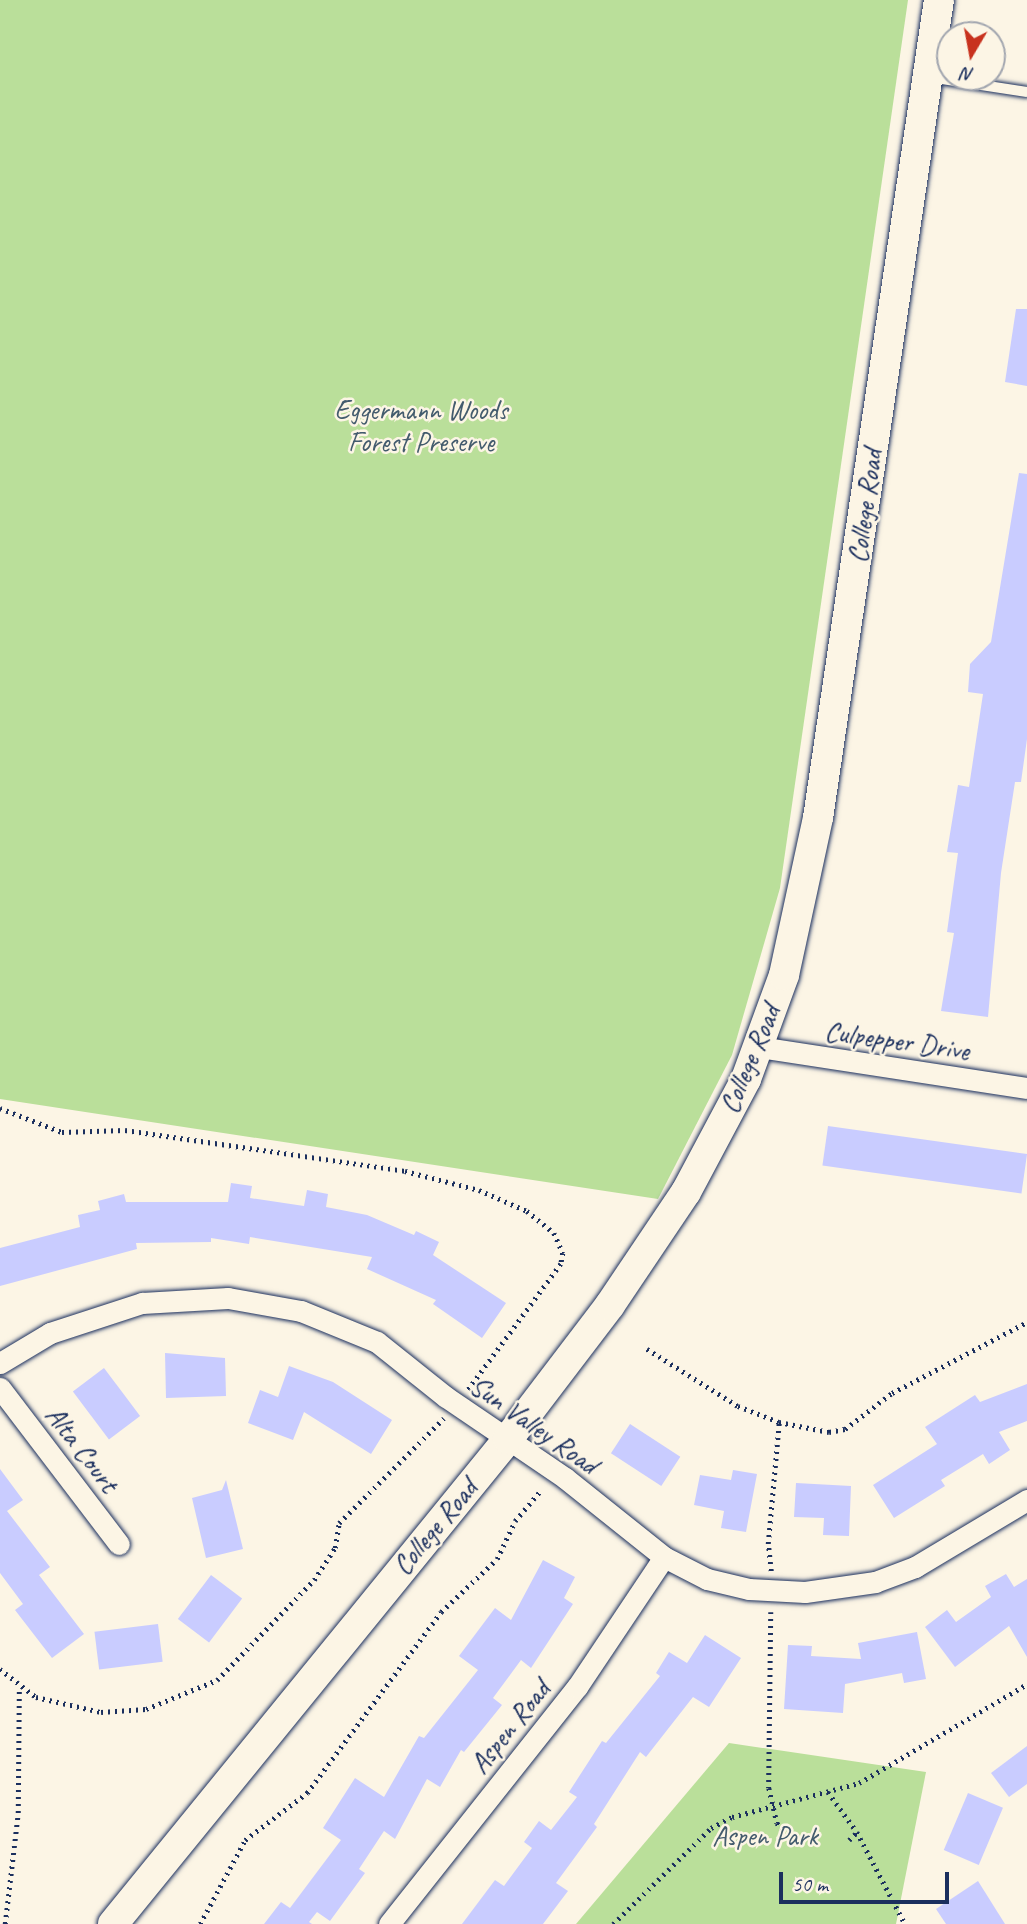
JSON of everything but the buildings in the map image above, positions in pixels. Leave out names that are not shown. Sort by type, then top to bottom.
[{"type":"main road","name":"College Road","points":[[113,1924],[508,1439],[664,1228],[715,1141],[759,1047],[793,940],[818,818],[939,0]]},
{"type":"street","name":"Culpepper Drive","points":[[759,1047],[1027,1088]]},
{"type":"street","name":"Sun Valley Road","points":[[0,1363],[50,1333],[118,1308],[169,1299],[229,1298],[300,1311],[354,1330],[508,1439],[664,1557],[726,1585],[770,1592],[830,1591],[896,1575],[1027,1500]]},
{"type":"street","name":"Alta Court","points":[[0,1388],[119,1544]]},
{"type":"street","name":"Aspen Road","points":[[389,1924],[577,1688],[664,1557]]},
{"type":"lane","points":[[928,77],[1027,92]]},
{"type":"path","points":[[0,1108],[62,1132],[125,1130],[405,1171],[479,1190],[527,1211],[554,1233],[563,1253],[561,1264],[457,1405],[339,1523],[335,1548],[314,1580],[217,1680],[171,1702],[124,1713],[56,1703],[19,1687],[0,1669]]},
{"type":"path","points":[[647,1349],[738,1406],[779,1422],[829,1432],[845,1429],[892,1393],[1027,1322]]},
{"type":"path","points":[[779,1422],[768,1544],[772,1806],[785,1833]]},
{"type":"path","points":[[200,1924],[245,1840],[307,1793],[441,1612],[497,1559],[515,1521],[540,1491]]},
{"type":"path","points":[[613,1924],[711,1828],[772,1806],[859,1783],[1027,1684]]},
{"type":"path","points":[[5,1924],[18,1813],[19,1687]]},
{"type":"path","points":[[828,1792],[857,1832],[905,1924]]},
{"type":"path","points":[[849,1840],[857,1832]]},
{"type":"green space","name":"Eggermann Woods Forest Preserve","points":[[0,0],[908,0],[780,888],[732,1055],[658,1199],[0,1099]]},
{"type":"green space","name":"Aspen Park","points":[[729,1743],[926,1772],[896,1924],[576,1924]]}]
